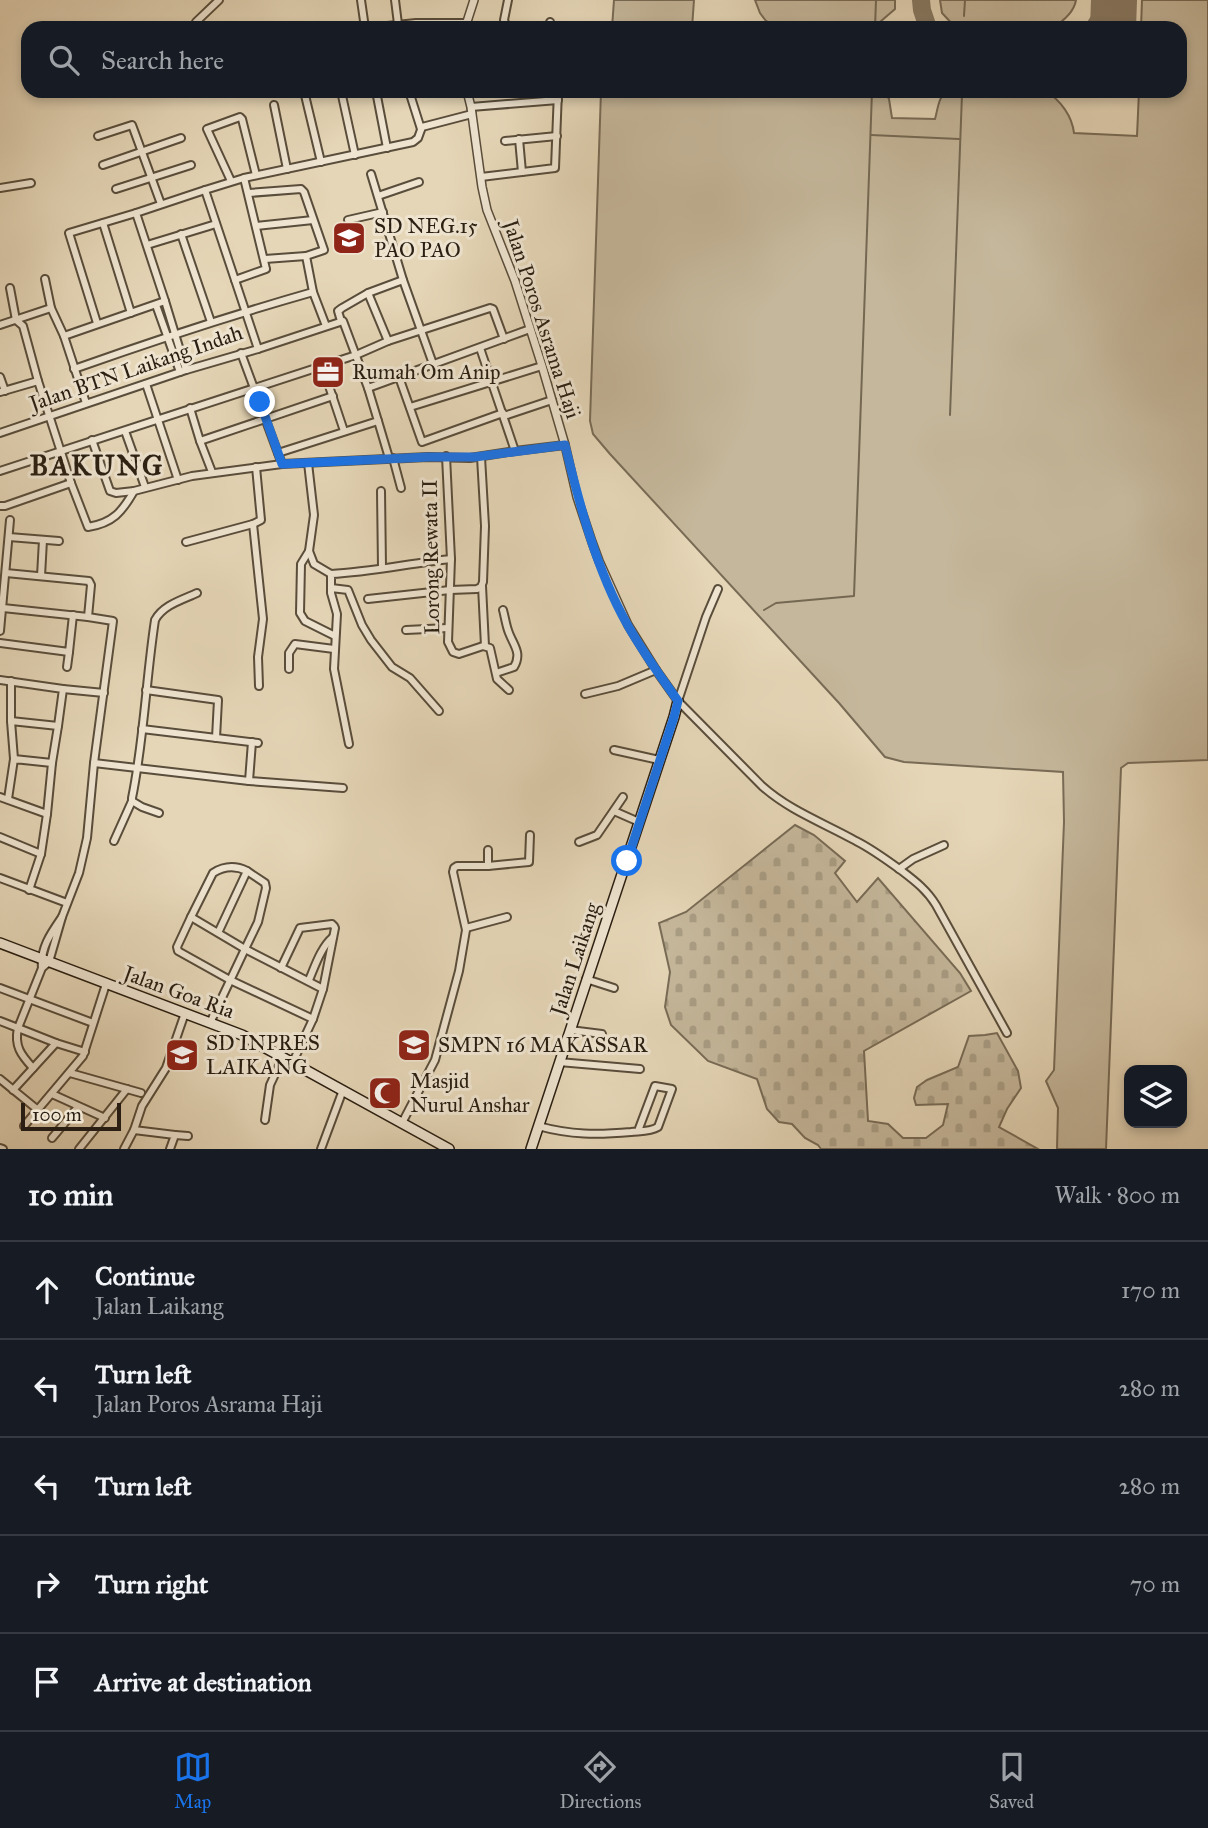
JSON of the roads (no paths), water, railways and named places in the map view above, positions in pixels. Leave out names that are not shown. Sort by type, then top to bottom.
[{"type":"main road","name":"Jalan Laikang","points":[[531,1149],[678,701]]},
{"type":"main road","name":"Jalan Goa Ria","points":[[0,943],[44,963],[242,1035],[449,1149]]},
{"type":"street","points":[[197,21],[219,0]]},
{"type":"street","points":[[361,0],[366,21]]},
{"type":"street","points":[[395,0],[398,21]]},
{"type":"street","points":[[468,21],[474,0]]},
{"type":"street","points":[[504,21],[508,0]]},
{"type":"street","points":[[306,98],[321,162]]},
{"type":"street","points":[[343,98],[355,155]]},
{"type":"street","points":[[377,98],[387,148]]},
{"type":"street","points":[[411,98],[421,129]]},
{"type":"street","name":"Jalan Poros Asrama Haji","points":[[469,98],[484,200],[542,366],[577,497],[598,561],[628,625],[678,701]]},
{"type":"street","points":[[97,323],[69,233],[231,181],[416,140],[421,129],[472,110],[558,100],[555,168],[481,177]]},
{"type":"street","points":[[274,105],[287,169]]},
{"type":"street","points":[[231,181],[207,129],[240,117],[243,119],[256,175]]},
{"type":"street","points":[[98,136],[132,125],[161,204]]},
{"type":"street","points":[[505,141],[557,136]]},
{"type":"street","points":[[103,165],[181,138]]},
{"type":"street","points":[[519,139],[522,172]]},
{"type":"street","points":[[116,189],[191,164]]},
{"type":"street","points":[[371,174],[403,280],[433,364]]},
{"type":"street","points":[[235,280],[265,270],[265,259],[244,178]]},
{"type":"street","points":[[0,188],[31,183]]},
{"type":"street","points":[[378,196],[419,183]]},
{"type":"street","points":[[249,194],[301,189],[324,251],[306,256],[265,259]]},
{"type":"street","name":"Jalan BTN Laikang Indah","points":[[0,432],[258,348],[205,190]]},
{"type":"street","points":[[348,220],[383,212]]},
{"type":"street","points":[[136,213],[176,334],[183,371]]},
{"type":"street","points":[[256,226],[313,220]]},
{"type":"street","points":[[103,223],[131,313]]},
{"type":"street","points":[[147,245],[216,224]]},
{"type":"street","points":[[181,234],[211,322]]},
{"type":"street","points":[[306,256],[313,292],[326,326]]},
{"type":"street","points":[[45,279],[51,308],[64,336],[86,403]]},
{"type":"street","points":[[401,488],[368,388],[338,311],[368,293],[403,280]]},
{"type":"street","points":[[10,288],[16,320],[23,326],[49,416],[88,527],[112,520],[127,504],[134,491]]},
{"type":"street","points":[[74,369],[166,336],[313,292]]},
{"type":"street","points":[[368,293],[388,341]]},
{"type":"street","points":[[64,336],[165,301]]},
{"type":"street","points":[[156,304],[166,336],[183,371]]},
{"type":"street","points":[[0,325],[51,308]]},
{"type":"street","points":[[0,471],[356,355],[388,341],[490,308],[493,309],[504,339]]},
{"type":"street","points":[[258,348],[341,321]]},
{"type":"street","points":[[368,388],[530,329]]},
{"type":"street","points":[[480,348],[515,451]]},
{"type":"street","points":[[241,354],[282,464]]},
{"type":"street","points":[[322,365],[344,431]]},
{"type":"street","points":[[410,407],[542,366]]},
{"type":"street","points":[[0,377],[2,392],[38,381]]},
{"type":"street","points":[[399,377],[428,457]]},
{"type":"street","points":[[146,384],[178,480]]},
{"type":"street","points":[[200,441],[333,396]]},
{"type":"street","points":[[422,442],[552,400]]},
{"type":"street","points":[[190,408],[212,472]]},
{"type":"street","points":[[278,453],[377,421]]},
{"type":"street","points":[[125,431],[145,487]]},
{"type":"street","points":[[92,440],[110,491],[116,494],[212,472],[282,464],[446,456],[481,457],[565,445]]},
{"type":"street","name":"Lorong Rewata II","points":[[446,456],[451,559],[448,642],[456,654],[485,646]]},
{"type":"street","points":[[481,457],[485,526],[482,586],[485,646],[492,651],[499,682],[509,690]]},
{"type":"street","points":[[308,463],[314,515],[309,551],[301,564],[300,613],[305,621],[335,636]]},
{"type":"street","points":[[186,542],[253,524],[262,519],[256,467]]},
{"type":"street","points":[[0,506],[71,483]]},
{"type":"street","points":[[381,491],[382,567]]},
{"type":"street","points":[[0,631],[10,520]]},
{"type":"street","points":[[253,524],[263,619],[258,657],[258,686]]},
{"type":"street","points":[[9,537],[59,541]]},
{"type":"street","points":[[41,576],[43,540]]},
{"type":"street","points":[[309,551],[314,564],[331,574],[451,559]]},
{"type":"street","points":[[6,573],[89,581],[91,585],[88,617]]},
{"type":"street","points":[[331,574],[331,589],[337,614],[335,675],[349,744]]},
{"type":"street","points":[[368,598],[477,589],[482,586]]},
{"type":"street","points":[[331,589],[348,590],[371,640],[392,667],[411,678],[439,711]]},
{"type":"street","points":[[718,589],[678,701],[777,799],[860,843],[923,887],[1007,1033]]},
{"type":"street","points":[[114,841],[132,801],[156,618],[165,608],[197,593]]},
{"type":"street","points":[[3,608],[113,621],[83,859],[62,916],[47,939],[44,963],[16,1035],[18,1050],[33,1068]]},
{"type":"street","points":[[496,673],[514,667],[518,656],[503,610]]},
{"type":"street","points":[[67,667],[73,615]]},
{"type":"street","points":[[406,630],[449,628]]},
{"type":"street","points":[[0,643],[69,652]]},
{"type":"street","points":[[289,669],[289,653],[295,644],[334,649]]},
{"type":"street","points":[[585,694],[618,686],[656,670]]},
{"type":"street","points":[[0,680],[104,693]]},
{"type":"street","points":[[11,681],[14,759],[4,798],[47,814]]},
{"type":"street","points":[[29,890],[41,854],[62,689]]},
{"type":"street","points":[[146,690],[218,700],[216,738]]},
{"type":"street","points":[[11,721],[58,726]]},
{"type":"street","points":[[142,729],[256,743],[249,781]]},
{"type":"street","points":[[614,750],[659,760]]},
{"type":"street","points":[[14,759],[52,763]]},
{"type":"street","points":[[94,763],[249,781],[342,788]]},
{"type":"street","points":[[579,842],[597,835],[623,797]]},
{"type":"street","points":[[132,801],[159,813]]},
{"type":"street","points":[[614,811],[639,822]]},
{"type":"street","points":[[402,1123],[438,1053],[459,971],[466,928],[454,868],[529,862],[530,835]]},
{"type":"street","points":[[0,836],[41,854]]},
{"type":"street","points":[[899,869],[913,859],[944,845]]},
{"type":"street","points":[[488,850],[488,866]]},
{"type":"street","points":[[210,1023],[230,980],[258,922],[266,888],[265,883],[236,866],[215,871],[177,949],[230,980],[313,1019]]},
{"type":"street","points":[[218,933],[247,871]]},
{"type":"street","points":[[0,878],[66,903]]},
{"type":"street","points":[[466,928],[507,916]]},
{"type":"street","points":[[191,917],[245,949],[323,989]]},
{"type":"street","points":[[281,968],[300,928],[331,924],[335,928],[323,989],[313,1019],[293,1062]]},
{"type":"street","points":[[309,980],[327,942],[333,937]]},
{"type":"street","points":[[586,978],[614,988]]},
{"type":"street","points":[[24,1126],[80,1062],[106,984]]},
{"type":"street","points":[[0,988],[93,1024]]},
{"type":"street","points":[[124,1149],[142,1106],[166,1068],[185,1013]]},
{"type":"street","points":[[0,1021],[85,1052]]},
{"type":"street","points":[[570,1030],[603,1034]]},
{"type":"street","points":[[13,1090],[56,1043]]},
{"type":"street","points":[[265,1120],[270,1084],[283,1056]]},
{"type":"street","points":[[559,1062],[640,1069]]},
{"type":"street","points":[[69,1073],[141,1093]]},
{"type":"street","points":[[0,1079],[38,1110]]},
{"type":"street","points":[[538,1126],[579,1134],[608,1134],[654,1130],[672,1089],[655,1086],[638,1131]]},
{"type":"street","points":[[79,1149],[127,1089]]},
{"type":"street","points":[[321,1149],[343,1090]]},
{"type":"street","points":[[52,1094],[105,1118]]},
{"type":"street","points":[[52,1138],[78,1107]]},
{"type":"street","points":[[134,1130],[188,1136]]},
{"type":"street","points":[[170,1149],[175,1135]]},
{"type":"waterway","points":[[875,21],[876,0]]},
{"type":"waterway","points":[[964,16],[965,0]]},
{"type":"waterway","points":[[764,610],[776,603],[854,596],[872,98]]},
{"type":"waterway","points":[[950,415],[962,98]]},
{"type":"waterway","points":[[871,135],[959,139]]},
{"type":"place","name":"SD NEG.15 PAO PAO","points":[[349,238]]},
{"type":"place","name":"Rumah Om Anip","points":[[328,372]]},
{"type":"place","name":"SMPN 16 MAKASSAR","points":[[414,1045]]},
{"type":"place","name":"SD INPRES LAIKANG","points":[[182,1055]]},
{"type":"place","name":"Masjid Nurul Anshar","points":[[385,1093]]},
{"type":"district","name":"BAKUNG","points":[[97,465]]}]
